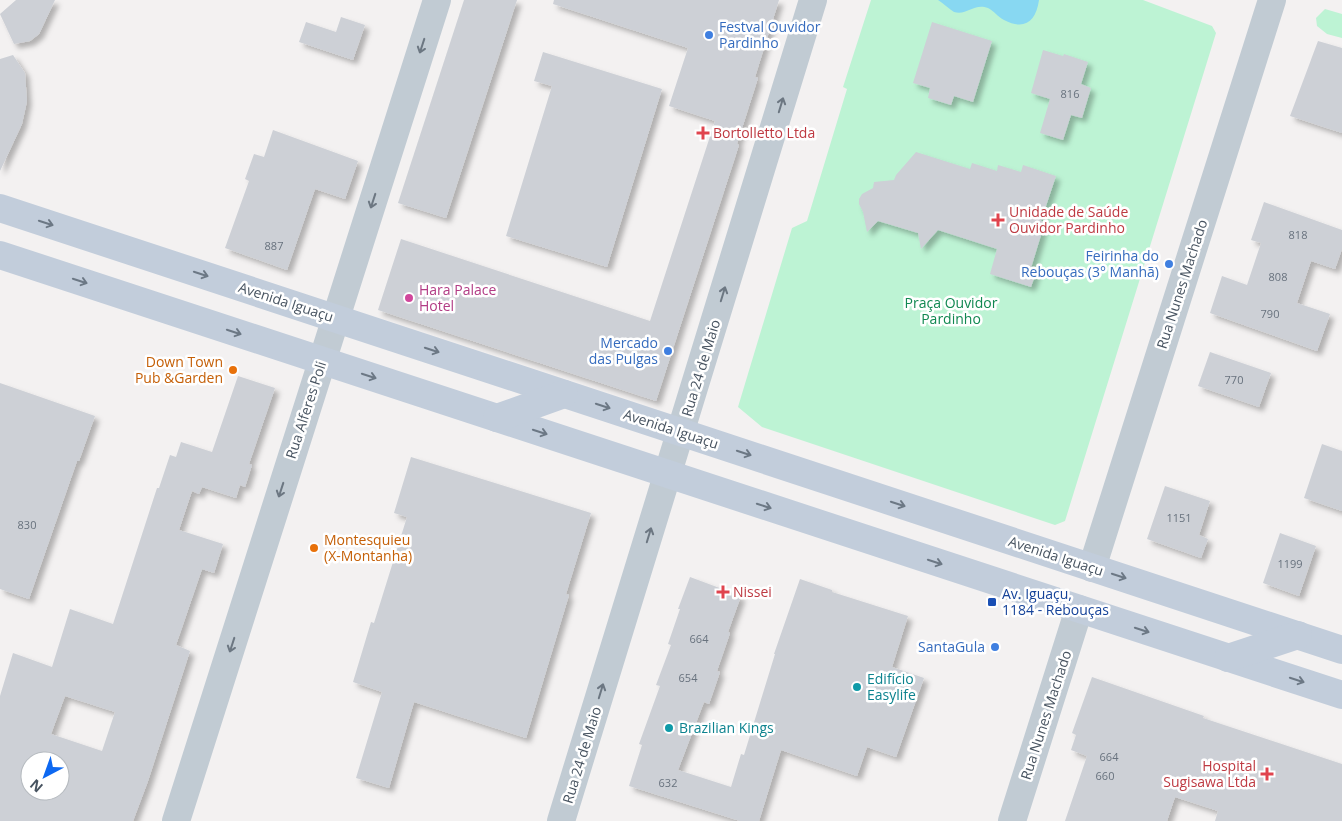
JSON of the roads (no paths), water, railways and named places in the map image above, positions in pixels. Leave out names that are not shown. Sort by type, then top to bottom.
[{"type":"main road","name":"Avenida Iguaçu","points":[[0,208],[1342,650]]},
{"type":"main road","points":[[0,255],[1342,695]]},
{"type":"main road","points":[[497,418],[564,394]]},
{"type":"main road","points":[[1228,658],[1298,635]]},
{"type":"street","name":"Rua Alferes Poli","points":[[176,821],[437,0]]},
{"type":"street","name":"Rua 24 de Maio","points":[[562,821],[813,0]]},
{"type":"street","name":"Rua Nunes Machado","points":[[1092,568],[1272,0]]},
{"type":"street","name":"Rua Nunes Machado","points":[[1012,821],[1079,609]]},
{"type":"water","points":[[938,0],[1039,0],[1032,18],[1024,24],[1018,24],[1004,20],[988,8],[983,7],[959,13],[954,12]]},
{"type":"place","name":"Festval Ouvidor Pardinho","points":[[709,35]]},
{"type":"place","name":"Bortolletto Ltda","points":[[703,133]]},
{"type":"place","name":"Unidade de Saúde Ouvidor Pardinho","points":[[998,220]]},
{"type":"place","name":"Feirinha do Rebouças (3° Manhã)","points":[[1169,264]]},
{"type":"place","name":"Hara Palace Hotel","points":[[409,298]]},
{"type":"place","name":"Mercado das Pulgas","points":[[668,351]]},
{"type":"place","name":"Down Town Pub &Garden","points":[[233,370]]},
{"type":"place","name":"Montesquieu (X-Montanha)","points":[[314,548]]},
{"type":"place","name":"Nissei","points":[[723,592]]},
{"type":"place","name":"Av. Iguaçu, 1184 - Rebouças","points":[[992,602]]},
{"type":"place","name":"SantaGula","points":[[995,647]]},
{"type":"place","name":"Edifício Easylife","points":[[857,687]]},
{"type":"place","name":"Brazilian Kings","points":[[669,728]]},
{"type":"place","name":"Hospital Sugisawa Ltda","points":[[1267,774]]},
{"type":"park label","name":"Praça Ouvidor Pardinho","points":[[951,312]]}]
